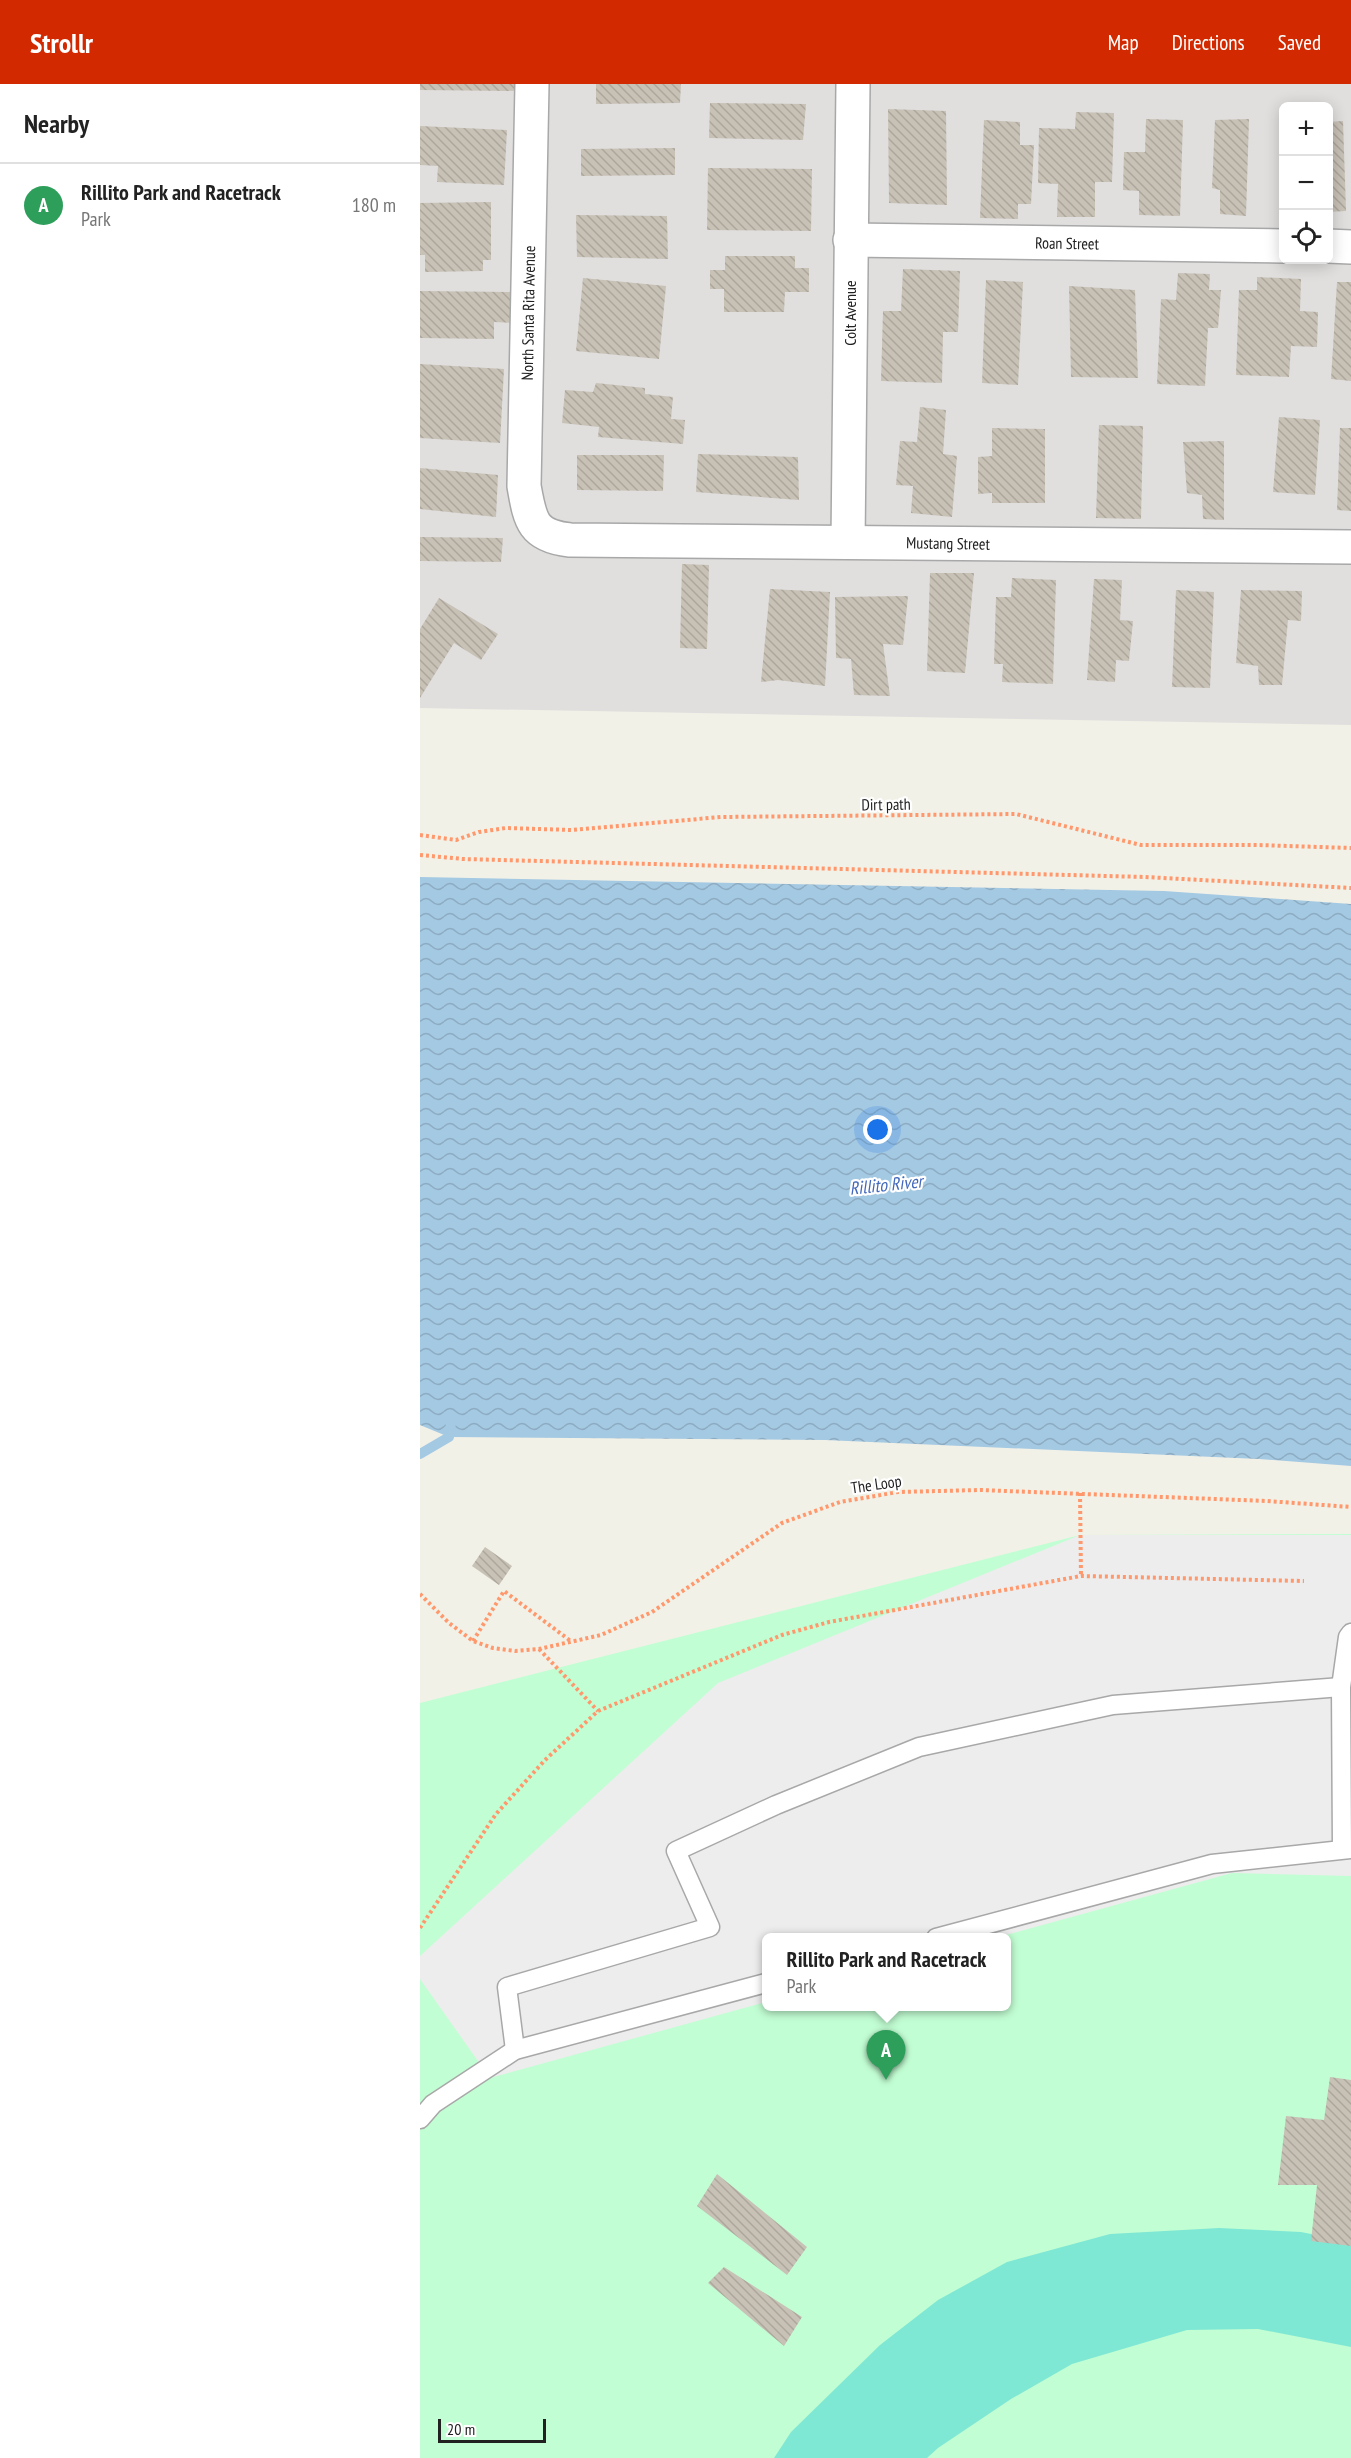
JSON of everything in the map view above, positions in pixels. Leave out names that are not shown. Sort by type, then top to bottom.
[{"type":"street","name":"North Santa Rita Avenue","points":[[532,84],[524,486],[536,529],[545,536]]},
{"type":"street","name":"Colt Avenue","points":[[848,542],[853,84]]},
{"type":"street","name":"Roan Street","points":[[850,240],[1279,246]]},
{"type":"street","points":[[1333,246],[1351,247]]},
{"type":"street","name":"Mustang Street","points":[[545,536],[570,540],[1351,547]]},
{"type":"lane","points":[[955,1933],[1212,1864],[1347,1849],[1341,1687],[1348,1636],[1351,1633]]},
{"type":"lane","points":[[515,2050],[507,1987],[710,1927],[676,1851],[776,1805],[919,1747],[1102,1708],[1341,1687]]},
{"type":"lane","points":[[420,2120],[433,2104],[515,2050],[762,1984]]},
{"type":"path","name":"Dirt path","points":[[420,835],[456,840],[479,832],[506,828],[572,830],[721,817],[1016,814],[1141,845],[1351,848]]},
{"type":"path","points":[[420,855],[463,859],[1145,877],[1351,888]]},
{"type":"path","name":"The Loop","points":[[420,1594],[449,1623],[473,1641],[493,1648],[515,1651],[539,1649],[601,1635],[652,1612],[782,1523],[840,1502],[898,1492],[980,1490],[1267,1501],[1351,1507]]},
{"type":"path","points":[[1080,1493],[1080,1576]]},
{"type":"path","points":[[420,1928],[496,1814],[545,1760],[598,1711],[782,1635],[829,1622],[1080,1576],[1304,1581]]},
{"type":"path","points":[[473,1641],[504,1591],[572,1643]]},
{"type":"path","points":[[539,1649],[598,1711]]},
{"type":"shaded area","points":[[420,84],[1351,84],[1351,725],[420,708]]},
{"type":"shaded area","points":[[1080,1535],[1351,1535],[1351,1876],[1232,1873],[1011,1934],[762,1933],[762,2003],[490,2078],[420,1979],[420,1956],[718,1683]]},
{"type":"shaded area","points":[[1219,2228],[1301,2232],[1351,2242],[1351,2347],[1258,2329],[1187,2330],[1072,2364],[1011,2399],[938,2448],[927,2458],[774,2458],[791,2432],[880,2345],[938,2300],[1007,2262],[1110,2234]]},
{"type":"green space","points":[[1351,1534],[1351,2458],[420,2458],[420,1703],[1080,1535]]},
{"type":"water","name":"Rillito River","points":[[420,877],[1164,891],[1351,904],[1351,1466],[1259,1459],[825,1440],[449,1437],[420,1425]]},
{"type":"building","points":[[420,84],[521,84],[521,91],[420,90]]},
{"type":"building","points":[[596,84],[681,84],[680,103],[596,104]]},
{"type":"building","points":[[710,103],[806,104],[803,140],[709,138]]},
{"type":"building","points":[[888,109],[946,111],[947,205],[889,203]]},
{"type":"building","points":[[1076,112],[1114,113],[1112,182],[1095,182],[1095,217],[1057,217],[1058,184],[1038,183],[1039,128],[1075,129]]},
{"type":"building","points":[[1146,119],[1183,120],[1180,216],[1139,215],[1139,191],[1123,190],[1124,152],[1145,152]]},
{"type":"building","points":[[1249,119],[1246,216],[1220,214],[1220,190],[1212,188],[1215,120]]},
{"type":"building","points":[[984,120],[1020,122],[1020,145],[1034,145],[1031,204],[1018,204],[1018,219],[980,218]]},
{"type":"building","points":[[1343,121],[1346,211],[1333,212],[1333,122]]},
{"type":"building","points":[[420,126],[507,130],[504,185],[437,182],[438,166],[420,165]]},
{"type":"building","points":[[675,148],[675,175],[581,176],[581,149]]},
{"type":"building","points":[[708,168],[812,169],[811,231],[707,230]]},
{"type":"building","points":[[491,202],[491,260],[483,260],[483,271],[425,272],[425,255],[420,255],[420,203]]},
{"type":"building","points":[[576,215],[667,216],[668,259],[577,257]]},
{"type":"building","points":[[725,256],[795,256],[795,268],[809,268],[809,292],[785,292],[784,312],[724,312],[724,289],[710,289],[710,270],[725,270]]},
{"type":"building","points":[[903,269],[960,271],[958,332],[943,332],[942,383],[881,381],[883,311],[901,311]]},
{"type":"building","points":[[1178,273],[1210,274],[1209,290],[1221,290],[1218,328],[1208,328],[1205,386],[1157,384],[1161,299],[1176,300]]},
{"type":"building","points":[[1257,277],[1301,279],[1300,311],[1318,312],[1317,347],[1291,346],[1289,377],[1236,375],[1239,290],[1257,290]]},
{"type":"building","points":[[583,278],[666,286],[659,359],[576,351]]},
{"type":"building","points":[[986,280],[1023,282],[1018,385],[982,383]]},
{"type":"building","points":[[1337,282],[1351,282],[1351,381],[1331,379]]},
{"type":"building","points":[[1069,286],[1135,290],[1138,378],[1071,377]]},
{"type":"building","points":[[420,291],[515,292],[515,323],[494,322],[494,339],[420,338]]},
{"type":"building","points":[[420,364],[504,369],[500,443],[420,438]]},
{"type":"building","points":[[596,383],[645,388],[645,394],[673,397],[671,419],[685,420],[683,444],[598,437],[599,427],[562,423],[565,390],[593,392]]},
{"type":"building","points":[[920,407],[946,410],[943,454],[957,456],[952,517],[911,513],[913,486],[896,485],[900,441],[917,442]]},
{"type":"building","points":[[1279,417],[1320,420],[1315,495],[1273,492]]},
{"type":"building","points":[[1099,425],[1143,426],[1141,519],[1096,518]]},
{"type":"building","points":[[992,428],[1045,429],[1045,503],[992,503],[992,493],[978,494],[978,457],[992,456]]},
{"type":"building","points":[[1340,428],[1351,428],[1351,511],[1337,510]]},
{"type":"building","points":[[1224,441],[1224,520],[1203,519],[1202,495],[1187,493],[1183,442]]},
{"type":"building","points":[[698,454],[798,457],[799,500],[696,492]]},
{"type":"building","points":[[577,455],[664,455],[663,491],[577,490]]},
{"type":"building","points":[[420,468],[498,475],[496,517],[420,509]]},
{"type":"building","points":[[420,537],[503,538],[501,562],[420,561]]},
{"type":"building","points":[[682,564],[709,565],[707,649],[680,648]]},
{"type":"building","points":[[930,573],[974,573],[965,673],[927,671]]},
{"type":"building","points":[[1012,578],[1056,580],[1053,684],[1002,682],[1003,664],[994,664],[996,597],[1011,597]]},
{"type":"building","points":[[1094,579],[1122,580],[1120,620],[1133,621],[1129,661],[1116,660],[1115,682],[1087,680]]},
{"type":"building","points":[[770,589],[830,592],[825,686],[778,680],[761,682]]},
{"type":"building","points":[[1176,590],[1214,592],[1210,688],[1172,687]]},
{"type":"building","points":[[1241,590],[1302,591],[1301,621],[1288,620],[1282,685],[1259,685],[1258,666],[1236,663]]},
{"type":"building","points":[[908,596],[903,645],[883,644],[890,696],[854,695],[851,659],[836,658],[835,597]]},
{"type":"building","points":[[439,598],[498,634],[481,660],[454,643],[420,698],[420,629]]},
{"type":"building","points":[[485,1547],[512,1566],[499,1585],[472,1566]]},
{"type":"building","points":[[1330,2077],[1351,2080],[1351,2246],[1311,2241],[1317,2185],[1278,2185],[1286,2116],[1324,2120]]},
{"type":"building","points":[[717,2174],[807,2247],[787,2275],[697,2206]]},
{"type":"building","points":[[724,2267],[802,2317],[784,2346],[708,2283]]},
{"type":"waterway","points":[[420,1454],[449,1437],[451,1423]]},
{"type":"place","name":"Rillito Park and Racetrack","points":[[886,2080]]}]
